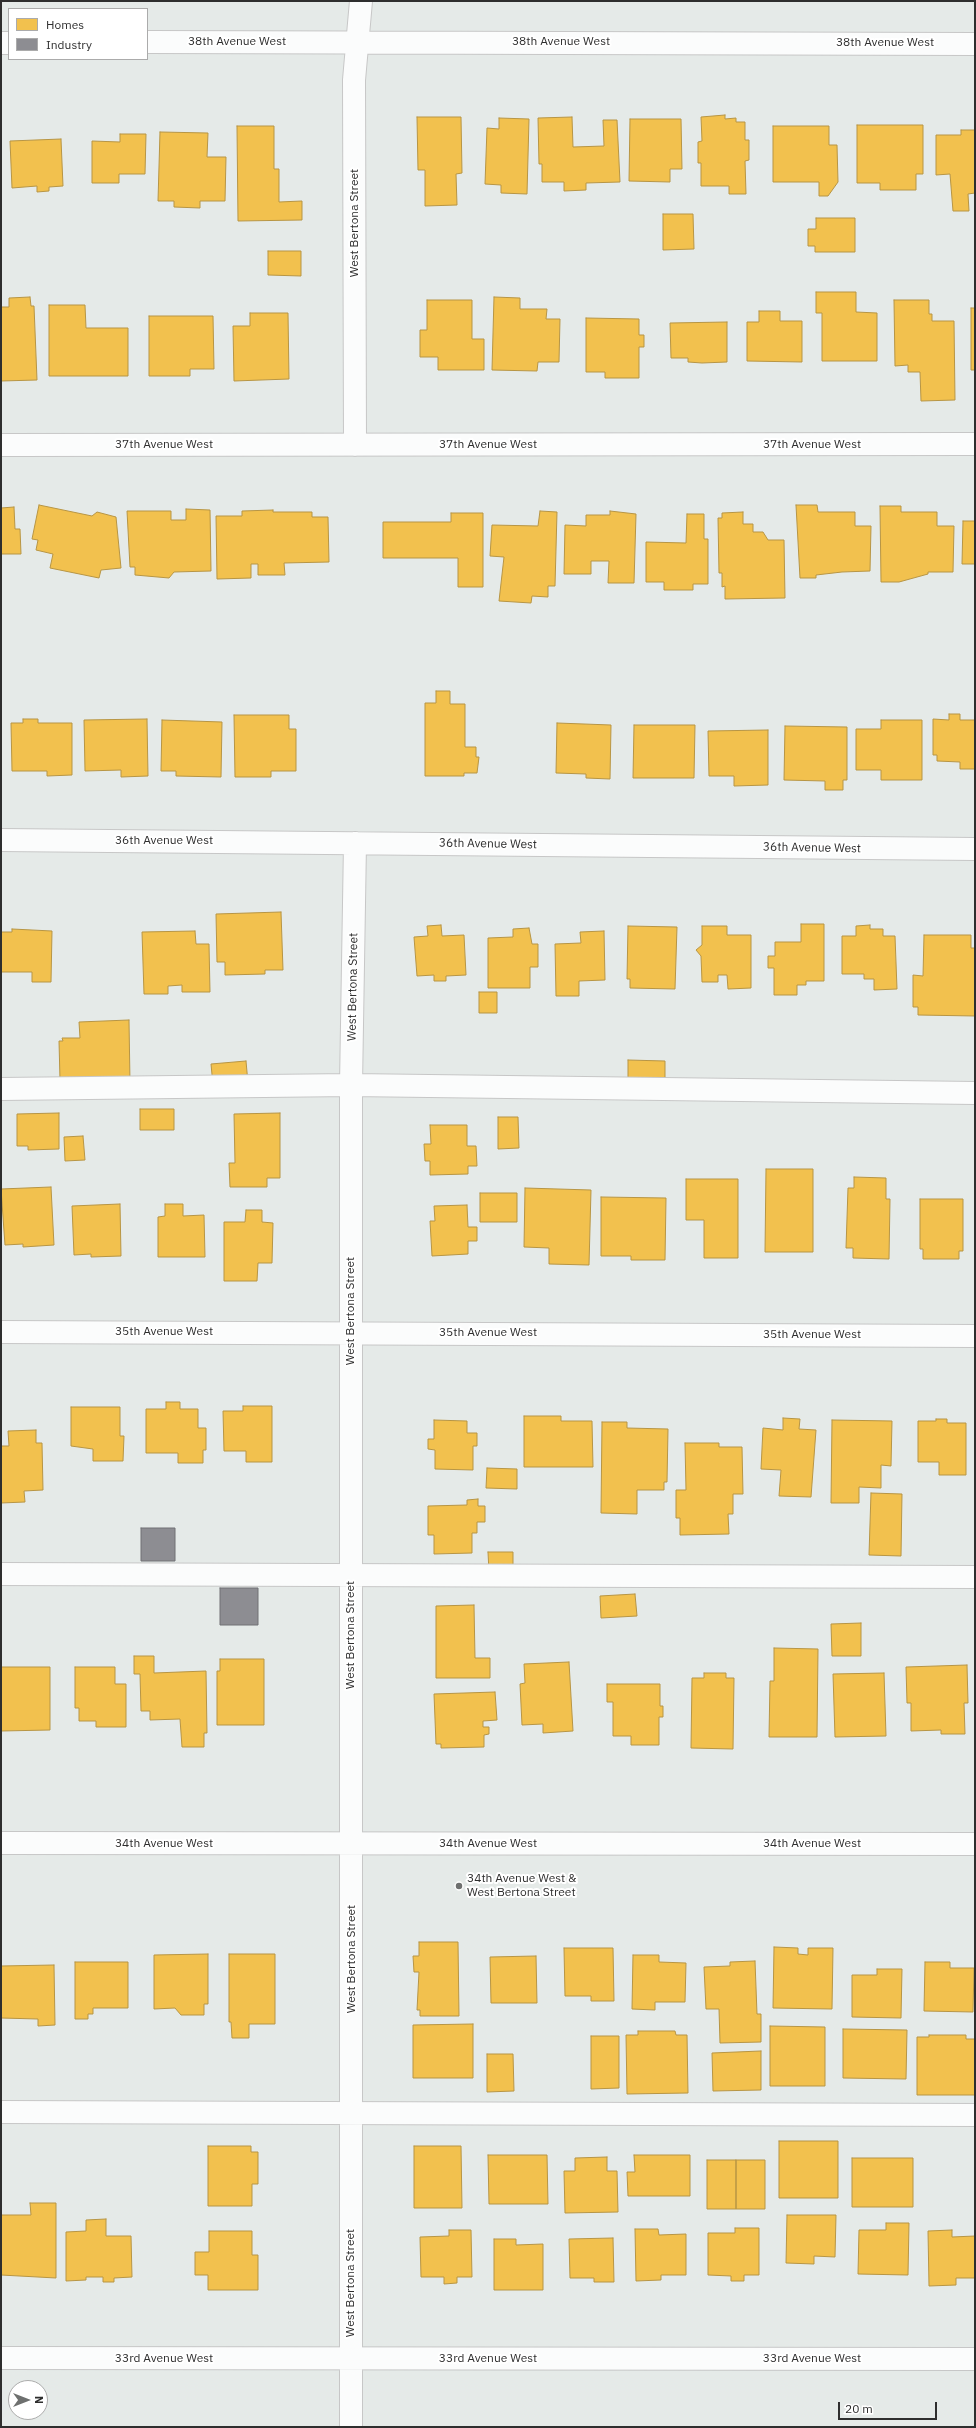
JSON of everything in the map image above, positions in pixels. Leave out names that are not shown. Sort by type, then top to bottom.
[{"type":"street","name":"West Bertona Street","points":[[355,445],[354,80],[361,1]]},
{"type":"street","name":"38th Avenue West","points":[[148,42],[975,44]]},
{"type":"street","name":"37th Avenue West","points":[[1,445],[975,444]]},
{"type":"street","name":"36th Avenue West","points":[[1,840],[975,849]]},
{"type":"street","name":"West Bertona Street","points":[[351,2427],[351,1085],[355,843]]},
{"type":"street","points":[[1,1089],[351,1085],[975,1093]]},
{"type":"street","name":"35th Avenue West","points":[[1,1332],[351,1332],[975,1336]]},
{"type":"street","points":[[1,1574],[975,1577]]},
{"type":"street","name":"34th Avenue West","points":[[1,1844],[975,1844]]},
{"type":"street","points":[[1,2112],[352,2111],[975,2115]]},
{"type":"street","name":"33rd Avenue West","points":[[1,2358],[975,2359]]},
{"type":"building: Homes","points":[[725,115],[725,119],[736,118],[736,122],[745,122],[745,140],[749,140],[749,160],[745,161],[746,194],[729,194],[729,186],[701,186],[701,163],[698,163],[698,142],[702,141],[701,117]]},
{"type":"building: Homes","points":[[417,117],[461,117],[462,173],[456,174],[457,205],[425,206],[425,170],[418,170]]},
{"type":"building: Homes","points":[[572,117],[573,147],[604,146],[603,120],[617,120],[620,182],[586,183],[586,190],[564,191],[564,182],[542,182],[542,164],[539,164],[538,118]]},
{"type":"building: Homes","points":[[499,118],[529,119],[527,194],[501,193],[501,185],[485,184],[487,128],[499,129]]},
{"type":"building: Homes","points":[[630,119],[681,119],[682,169],[670,169],[670,182],[629,181]]},
{"type":"building: Homes","points":[[857,125],[923,125],[923,174],[916,174],[916,190],[880,190],[880,183],[857,183]]},
{"type":"building: Homes","points":[[237,126],[274,126],[274,169],[279,169],[279,202],[302,201],[302,220],[238,221]]},
{"type":"building: Homes","points":[[773,126],[829,126],[829,145],[837,145],[838,182],[828,196],[819,196],[819,182],[773,182]]},
{"type":"building: Homes","points":[[961,130],[975,130],[975,193],[968,194],[969,211],[953,211],[950,174],[936,175],[936,135],[961,135]]},
{"type":"building: Homes","points":[[160,132],[208,133],[207,157],[226,157],[225,201],[200,201],[200,208],[174,207],[174,201],[158,201]]},
{"type":"building: Homes","points":[[120,134],[146,134],[145,174],[119,174],[119,183],[92,183],[92,141],[120,142]]},
{"type":"building: Homes","points":[[61,139],[63,186],[49,187],[49,191],[37,192],[37,186],[12,188],[10,141]]},
{"type":"building: Homes","points":[[663,214],[693,214],[694,249],[663,250]]},
{"type":"building: Homes","points":[[816,218],[855,218],[855,252],[815,252],[815,246],[808,246],[808,229],[816,229]]},
{"type":"building: Homes","points":[[268,251],[301,251],[301,276],[268,275]]},
{"type":"building: Homes","points":[[816,292],[856,292],[856,312],[877,313],[877,361],[822,361],[822,313],[816,313]]},
{"type":"building: Homes","points":[[30,297],[31,306],[34,306],[37,380],[1,381],[1,307],[9,307],[9,298]]},
{"type":"building: Homes","points":[[494,297],[520,298],[520,309],[547,309],[546,319],[560,319],[559,362],[538,362],[537,371],[492,370]]},
{"type":"building: Homes","points":[[427,300],[472,300],[472,339],[484,339],[484,370],[438,370],[438,357],[420,357],[420,330],[427,330]]},
{"type":"building: Homes","points":[[894,300],[929,300],[929,314],[932,314],[932,321],[954,321],[955,400],[921,401],[920,372],[908,372],[908,365],[895,366]]},
{"type":"building: Homes","points":[[49,305],[85,305],[86,328],[128,328],[128,376],[49,376]]},
{"type":"building: Homes","points":[[971,308],[975,308],[975,370],[971,370]]},
{"type":"building: Homes","points":[[759,311],[780,311],[780,321],[802,321],[802,362],[747,361],[747,322],[759,322]]},
{"type":"building: Homes","points":[[250,313],[288,313],[289,379],[234,381],[233,326],[250,326]]},
{"type":"building: Homes","points":[[149,316],[213,316],[214,369],[190,369],[190,376],[149,376]]},
{"type":"building: Homes","points":[[586,318],[639,319],[639,335],[644,335],[644,347],[639,347],[639,378],[605,378],[605,372],[586,372]]},
{"type":"building: Homes","points":[[727,322],[727,362],[688,362],[688,358],[671,358],[670,323]]},
{"type":"building: Homes","points":[[39,505],[92,516],[97,512],[116,517],[121,568],[101,570],[99,578],[50,568],[53,554],[36,550],[38,540],[32,539]]},
{"type":"building: Homes","points":[[796,505],[817,505],[818,512],[855,512],[855,526],[871,526],[870,571],[842,572],[816,575],[816,578],[800,578]]},
{"type":"building: Homes","points":[[880,506],[901,506],[901,512],[937,512],[937,526],[954,526],[953,572],[928,572],[928,574],[899,582],[881,582]]},
{"type":"building: Homes","points":[[14,507],[15,529],[20,529],[21,554],[1,554],[1,508]]},
{"type":"building: Homes","points":[[186,509],[210,510],[211,571],[174,572],[169,578],[135,575],[135,567],[130,567],[127,511],[171,511],[171,520],[186,520]]},
{"type":"building: Homes","points":[[273,510],[273,512],[312,512],[312,517],[328,517],[329,562],[284,563],[285,575],[258,575],[258,564],[251,564],[251,578],[217,579],[216,516],[242,516],[242,511]]},
{"type":"building: Homes","points":[[540,511],[557,512],[555,586],[548,586],[548,597],[532,596],[531,603],[499,601],[504,557],[490,556],[492,525],[538,526]]},
{"type":"building: Homes","points":[[610,511],[636,514],[634,583],[608,583],[609,561],[591,561],[591,574],[564,574],[565,525],[586,526],[586,515],[610,515]]},
{"type":"building: Homes","points":[[743,512],[743,524],[753,524],[753,532],[763,532],[768,540],[784,540],[785,598],[725,599],[725,586],[722,587],[722,573],[719,573],[718,518],[722,518],[722,513]]},
{"type":"building: Homes","points":[[451,513],[483,513],[483,587],[458,587],[458,558],[383,558],[383,522],[451,522]]},
{"type":"building: Homes","points":[[687,514],[704,514],[704,539],[708,539],[708,584],[693,584],[693,590],[664,590],[664,582],[646,582],[646,542],[686,543]]},
{"type":"building: Homes","points":[[963,521],[975,521],[975,564],[962,564]]},
{"type":"building: Homes","points":[[436,691],[450,691],[450,704],[465,704],[465,747],[476,747],[476,757],[479,757],[477,773],[464,773],[464,776],[425,776],[425,703],[436,703]]},
{"type":"building: Homes","points":[[949,714],[960,714],[960,720],[975,720],[975,769],[960,769],[960,762],[937,761],[937,755],[933,755],[933,719],[949,720]]},
{"type":"building: Homes","points":[[234,715],[289,715],[289,729],[296,729],[296,771],[271,771],[271,777],[235,777]]},
{"type":"building: Homes","points":[[23,719],[38,719],[38,723],[72,723],[72,775],[47,776],[47,771],[12,771],[11,723],[23,723]]},
{"type":"building: Homes","points":[[147,719],[148,776],[121,777],[121,770],[85,771],[84,720]]},
{"type":"building: Homes","points":[[162,720],[222,722],[221,777],[176,776],[176,771],[161,771]]},
{"type":"building: Homes","points":[[881,720],[922,720],[922,780],[881,780],[881,770],[856,770],[856,729],[881,729]]},
{"type":"building: Homes","points":[[557,723],[611,725],[610,779],[586,778],[586,774],[556,773]]},
{"type":"building: Homes","points":[[634,725],[695,725],[694,778],[633,778]]},
{"type":"building: Homes","points":[[785,726],[847,727],[847,780],[843,780],[843,790],[825,790],[825,781],[784,780]]},
{"type":"building: Homes","points":[[768,730],[768,785],[734,786],[734,776],[709,776],[708,731]]},
{"type":"building: Homes","points":[[281,912],[283,970],[265,970],[265,974],[225,975],[225,962],[217,962],[216,914]]},
{"type":"building: Homes","points":[[801,924],[824,924],[824,981],[806,981],[806,985],[797,985],[797,995],[774,995],[774,968],[768,968],[768,956],[775,956],[775,942],[801,942]]},
{"type":"building: Homes","points":[[441,925],[442,936],[464,935],[466,975],[446,976],[446,981],[434,981],[434,975],[417,976],[414,937],[428,936],[427,926]]},
{"type":"building: Homes","points":[[870,925],[870,929],[883,929],[883,936],[895,936],[897,989],[874,990],[874,979],[864,979],[864,974],[842,974],[842,936],[856,936],[856,926]]},
{"type":"building: Homes","points":[[628,926],[677,927],[675,989],[630,988],[630,979],[627,979]]},
{"type":"building: Homes","points":[[702,926],[727,926],[727,935],[751,935],[751,988],[728,989],[727,975],[718,975],[718,982],[702,982],[701,956],[696,950],[702,945]]},
{"type":"building: Homes","points":[[529,928],[532,944],[538,944],[538,967],[530,967],[530,988],[488,988],[488,938],[513,937],[513,929]]},
{"type":"building: Homes","points":[[12,929],[52,931],[51,982],[32,982],[32,972],[1,972],[1,932],[12,932]]},
{"type":"building: Homes","points":[[195,931],[196,944],[209,944],[210,992],[182,992],[182,985],[168,986],[168,994],[144,994],[142,932]]},
{"type":"building: Homes","points":[[604,931],[605,980],[579,981],[579,996],[556,996],[555,944],[581,943],[580,932]]},
{"type":"building: Homes","points":[[924,935],[971,935],[971,948],[975,948],[975,1016],[918,1015],[918,1007],[913,1007],[913,975],[923,976]]},
{"type":"building: Homes","points":[[479,992],[497,992],[497,1013],[479,1013]]},
{"type":"building: Homes","points":[[129,1020],[130,1083],[60,1080],[59,1041],[63,1041],[62,1038],[80,1038],[79,1022]]},
{"type":"building: Homes","points":[[628,1060],[665,1061],[665,1085],[628,1084]]},
{"type":"building: Homes","points":[[246,1061],[248,1083],[213,1085],[211,1064]]},
{"type":"building: Homes","points":[[140,1109],[174,1109],[174,1130],[140,1130]]},
{"type":"building: Homes","points":[[59,1113],[59,1149],[28,1150],[28,1146],[17,1146],[17,1114]]},
{"type":"building: Homes","points":[[280,1113],[280,1178],[267,1178],[267,1187],[230,1187],[229,1163],[235,1163],[234,1114]]},
{"type":"building: Homes","points":[[498,1117],[518,1117],[519,1148],[498,1149]]},
{"type":"building: Homes","points":[[430,1125],[467,1125],[467,1146],[476,1146],[477,1166],[468,1166],[468,1174],[430,1175],[430,1161],[425,1161],[424,1144],[431,1144]]},
{"type":"building: Homes","points":[[83,1136],[85,1160],[65,1161],[64,1137]]},
{"type":"building: Homes","points":[[766,1169],[813,1169],[813,1252],[765,1252]]},
{"type":"building: Homes","points":[[854,1177],[886,1178],[886,1199],[890,1199],[889,1259],[853,1258],[853,1248],[846,1248],[848,1188],[854,1188]]},
{"type":"building: Homes","points":[[686,1179],[738,1179],[738,1258],[704,1258],[704,1220],[686,1220]]},
{"type":"building: Homes","points":[[51,1187],[54,1245],[23,1247],[23,1244],[5,1245],[1,1189]]},
{"type":"building: Homes","points":[[525,1188],[591,1190],[589,1265],[549,1264],[549,1248],[524,1247]]},
{"type":"building: Homes","points":[[480,1193],[517,1193],[517,1222],[480,1222]]},
{"type":"building: Homes","points":[[601,1197],[666,1198],[665,1260],[631,1260],[631,1256],[601,1256]]},
{"type":"building: Homes","points":[[920,1199],[963,1199],[963,1251],[959,1251],[959,1259],[923,1259],[923,1249],[920,1249]]},
{"type":"building: Homes","points":[[120,1204],[121,1256],[91,1257],[91,1254],[74,1255],[72,1206]]},
{"type":"building: Homes","points":[[165,1204],[183,1204],[183,1216],[204,1215],[205,1257],[158,1257],[158,1217],[165,1216]]},
{"type":"building: Homes","points":[[467,1205],[468,1227],[477,1227],[477,1241],[468,1241],[468,1254],[432,1256],[430,1221],[435,1221],[434,1206]]},
{"type":"building: Homes","points":[[246,1210],[262,1210],[262,1222],[273,1223],[272,1263],[258,1263],[257,1281],[224,1281],[224,1222],[245,1222]]},
{"type":"building: Homes","points":[[166,1402],[180,1402],[180,1409],[198,1409],[198,1428],[206,1428],[206,1450],[203,1450],[203,1463],[178,1463],[178,1453],[146,1453],[146,1409],[166,1409]]},
{"type":"building: Homes","points":[[243,1406],[272,1406],[272,1462],[246,1462],[246,1451],[224,1451],[223,1411],[243,1411]]},
{"type":"building: Homes","points":[[71,1407],[120,1407],[120,1436],[124,1436],[123,1461],[93,1461],[93,1449],[71,1446]]},
{"type":"building: Homes","points":[[524,1416],[561,1416],[561,1421],[592,1421],[593,1467],[524,1467]]},
{"type":"building: Homes","points":[[783,1418],[800,1419],[799,1429],[816,1430],[811,1497],[779,1496],[781,1470],[761,1469],[763,1428],[783,1430]]},
{"type":"building: Homes","points":[[936,1419],[947,1419],[947,1423],[966,1423],[966,1475],[939,1475],[939,1462],[918,1462],[918,1421],[936,1421]]},
{"type":"building: Homes","points":[[434,1420],[467,1421],[467,1433],[477,1433],[477,1446],[473,1446],[473,1470],[435,1469],[435,1450],[428,1449],[428,1439],[434,1439]]},
{"type":"building: Homes","points":[[832,1420],[892,1421],[891,1466],[881,1465],[881,1488],[859,1487],[859,1503],[831,1503]]},
{"type":"building: Homes","points":[[602,1422],[627,1422],[627,1428],[668,1429],[667,1482],[664,1482],[664,1490],[637,1490],[637,1514],[601,1513]]},
{"type":"building: Homes","points":[[36,1430],[36,1443],[42,1443],[43,1490],[24,1491],[25,1502],[1,1503],[1,1446],[9,1446],[8,1431]]},
{"type":"building: Homes","points":[[685,1443],[719,1443],[719,1447],[742,1447],[743,1494],[733,1494],[733,1514],[728,1514],[729,1534],[680,1535],[680,1518],[676,1518],[676,1490],[686,1490]]},
{"type":"building: Homes","points":[[487,1468],[517,1469],[517,1489],[486,1488]]},
{"type":"building: Homes","points":[[871,1493],[902,1494],[901,1556],[869,1555]]},
{"type":"building: Homes","points":[[478,1499],[478,1506],[485,1506],[485,1522],[477,1522],[477,1533],[472,1533],[472,1553],[434,1554],[434,1535],[428,1535],[428,1506],[467,1505],[467,1500]]},
{"type":"building: Homes","points":[[488,1552],[513,1552],[513,1572],[489,1572]]},
{"type":"building: Homes","points":[[635,1594],[637,1616],[601,1618],[600,1596]]},
{"type":"building: Homes","points":[[474,1605],[475,1658],[490,1658],[490,1678],[436,1678],[436,1606]]},
{"type":"building: Homes","points":[[861,1623],[861,1656],[832,1656],[831,1624]]},
{"type":"building: Homes","points":[[774,1648],[818,1649],[817,1737],[769,1737],[770,1681],[774,1681]]},
{"type":"building: Homes","points":[[134,1656],[154,1656],[154,1673],[206,1671],[207,1733],[204,1733],[204,1747],[182,1747],[180,1719],[150,1720],[150,1711],[141,1711],[140,1674],[134,1674]]},
{"type":"building: Homes","points":[[220,1659],[264,1659],[264,1725],[217,1725],[217,1671],[220,1671]]},
{"type":"building: Homes","points":[[569,1662],[573,1731],[543,1733],[543,1724],[522,1725],[520,1684],[525,1683],[524,1664]]},
{"type":"building: Homes","points":[[967,1665],[968,1703],[964,1703],[965,1734],[941,1734],[941,1730],[911,1731],[911,1703],[907,1703],[906,1667]]},
{"type":"building: Homes","points":[[1,1667],[50,1667],[50,1730],[1,1731]]},
{"type":"building: Homes","points":[[75,1667],[115,1667],[115,1684],[126,1684],[126,1727],[96,1727],[96,1721],[79,1721],[79,1708],[75,1708]]},
{"type":"building: Homes","points":[[704,1673],[726,1673],[726,1678],[734,1678],[733,1749],[691,1748],[692,1678],[704,1678]]},
{"type":"building: Homes","points":[[884,1673],[886,1736],[835,1737],[833,1674]]},
{"type":"building: Homes","points":[[607,1684],[660,1684],[660,1706],[663,1706],[663,1717],[659,1717],[659,1745],[631,1745],[631,1736],[613,1736],[613,1702],[607,1702]]},
{"type":"building: Homes","points":[[495,1692],[497,1720],[483,1721],[483,1727],[489,1727],[489,1734],[484,1735],[484,1747],[441,1748],[441,1744],[436,1744],[434,1694]]},
{"type":"building: Homes","points":[[419,1942],[458,1942],[459,2016],[420,2016],[420,2010],[417,2010],[419,1972],[414,1972],[413,1956],[419,1956]]},
{"type":"building: Homes","points":[[774,1947],[798,1948],[798,1954],[808,1955],[808,1948],[833,1948],[832,2009],[773,2008]]},
{"type":"building: Homes","points":[[564,1948],[613,1948],[614,2001],[591,2001],[591,1996],[565,1996]]},
{"type":"building: Homes","points":[[208,1954],[208,2004],[204,2004],[204,2015],[181,2015],[175,2008],[154,2009],[154,1955]]},
{"type":"building: Homes","points":[[229,1954],[275,1954],[275,2024],[249,2024],[249,2038],[232,2038],[231,2022],[229,2022]]},
{"type":"building: Homes","points":[[633,1955],[659,1955],[659,1962],[686,1963],[685,2002],[655,2002],[655,2010],[632,2009]]},
{"type":"building: Homes","points":[[536,1956],[537,2003],[491,2003],[490,1957]]},
{"type":"building: Homes","points":[[755,1961],[757,2014],[761,2014],[761,2042],[720,2043],[719,2009],[706,2009],[704,1967],[730,1966],[730,1962]]},
{"type":"building: Homes","points":[[75,1962],[128,1962],[128,2008],[93,2008],[93,2014],[88,2014],[88,2019],[75,2019]]},
{"type":"building: Homes","points":[[925,1962],[950,1962],[950,1968],[974,1968],[973,2012],[924,2011]]},
{"type":"building: Homes","points":[[54,1965],[55,2025],[38,2026],[38,2019],[1,2018],[1,1966]]},
{"type":"building: Homes","points":[[877,1969],[902,1969],[901,2018],[852,2017],[852,1975],[877,1975]]},
{"type":"building: Homes","points":[[473,2024],[473,2078],[413,2078],[413,2025]]},
{"type":"building: Homes","points":[[770,2026],[825,2027],[825,2086],[770,2086]]},
{"type":"building: Homes","points":[[843,2029],[907,2030],[906,2079],[843,2078]]},
{"type":"building: Homes","points":[[638,2031],[675,2031],[676,2035],[687,2035],[688,2093],[627,2094],[626,2035],[638,2035]]},
{"type":"building: Homes","points":[[929,2035],[966,2035],[966,2039],[975,2039],[975,2095],[917,2095],[917,2037],[929,2037]]},
{"type":"building: Homes","points":[[591,2036],[619,2036],[619,2088],[591,2089]]},
{"type":"building: Homes","points":[[761,2051],[761,2090],[713,2091],[712,2053]]},
{"type":"building: Homes","points":[[487,2054],[513,2054],[514,2091],[487,2092]]},
{"type":"building: Homes","points":[[779,2141],[838,2141],[838,2198],[779,2198]]},
{"type":"building: Homes","points":[[208,2146],[251,2146],[251,2152],[258,2152],[258,2184],[252,2184],[252,2206],[208,2206]]},
{"type":"building: Homes","points":[[414,2146],[461,2146],[462,2208],[414,2208]]},
{"type":"building: Homes","points":[[488,2155],[547,2155],[548,2204],[489,2204]]},
{"type":"building: Homes","points":[[634,2155],[690,2155],[690,2196],[628,2196],[627,2172],[635,2172]]},
{"type":"building: Homes","points":[[607,2157],[607,2171],[617,2171],[618,2212],[565,2213],[564,2171],[575,2171],[575,2158]]},
{"type":"building: Homes","points":[[852,2158],[913,2158],[913,2207],[852,2207]]},
{"type":"building: Homes","points":[[707,2160],[736,2160],[736,2209],[707,2209]]},
{"type":"building: Homes","points":[[736,2160],[765,2160],[765,2209],[736,2209]]},
{"type":"building: Homes","points":[[30,2203],[56,2203],[56,2278],[1,2275],[1,2215],[31,2215]]},
{"type":"building: Homes","points":[[787,2215],[836,2215],[835,2257],[814,2256],[814,2264],[786,2263]]},
{"type":"building: Homes","points":[[106,2219],[106,2236],[131,2236],[132,2277],[114,2278],[114,2282],[103,2282],[103,2277],[86,2277],[86,2280],[66,2281],[66,2232],[86,2231],[86,2220]]},
{"type":"building: Homes","points":[[886,2223],[909,2223],[908,2275],[858,2274],[859,2230],[886,2230]]},
{"type":"building: Homes","points":[[735,2228],[759,2228],[759,2275],[744,2275],[744,2281],[731,2281],[731,2276],[708,2275],[708,2233],[735,2233]]},
{"type":"building: Homes","points":[[635,2229],[658,2229],[659,2235],[686,2234],[686,2275],[661,2275],[661,2280],[636,2281]]},
{"type":"building: Homes","points":[[449,2230],[471,2230],[472,2277],[457,2277],[457,2283],[444,2284],[444,2277],[421,2277],[420,2237],[449,2236]]},
{"type":"building: Homes","points":[[952,2230],[952,2237],[975,2236],[975,2278],[956,2278],[956,2285],[929,2286],[928,2231]]},
{"type":"building: Homes","points":[[209,2231],[252,2231],[252,2255],[258,2255],[258,2290],[208,2290],[208,2275],[195,2275],[195,2252],[209,2252]]},
{"type":"building: Homes","points":[[613,2238],[614,2282],[594,2282],[594,2278],[570,2278],[569,2239]]},
{"type":"building: Homes","points":[[494,2239],[516,2239],[516,2245],[543,2244],[543,2290],[494,2290]]},
{"type":"building: Industry","points":[[141,1528],[175,1528],[175,1561],[141,1561]]},
{"type":"building: Industry","points":[[220,1588],[258,1588],[258,1625],[220,1625]]},
{"type":"place","name":"34th Avenue West & West Bertona Street","points":[[459,1886]]}]
